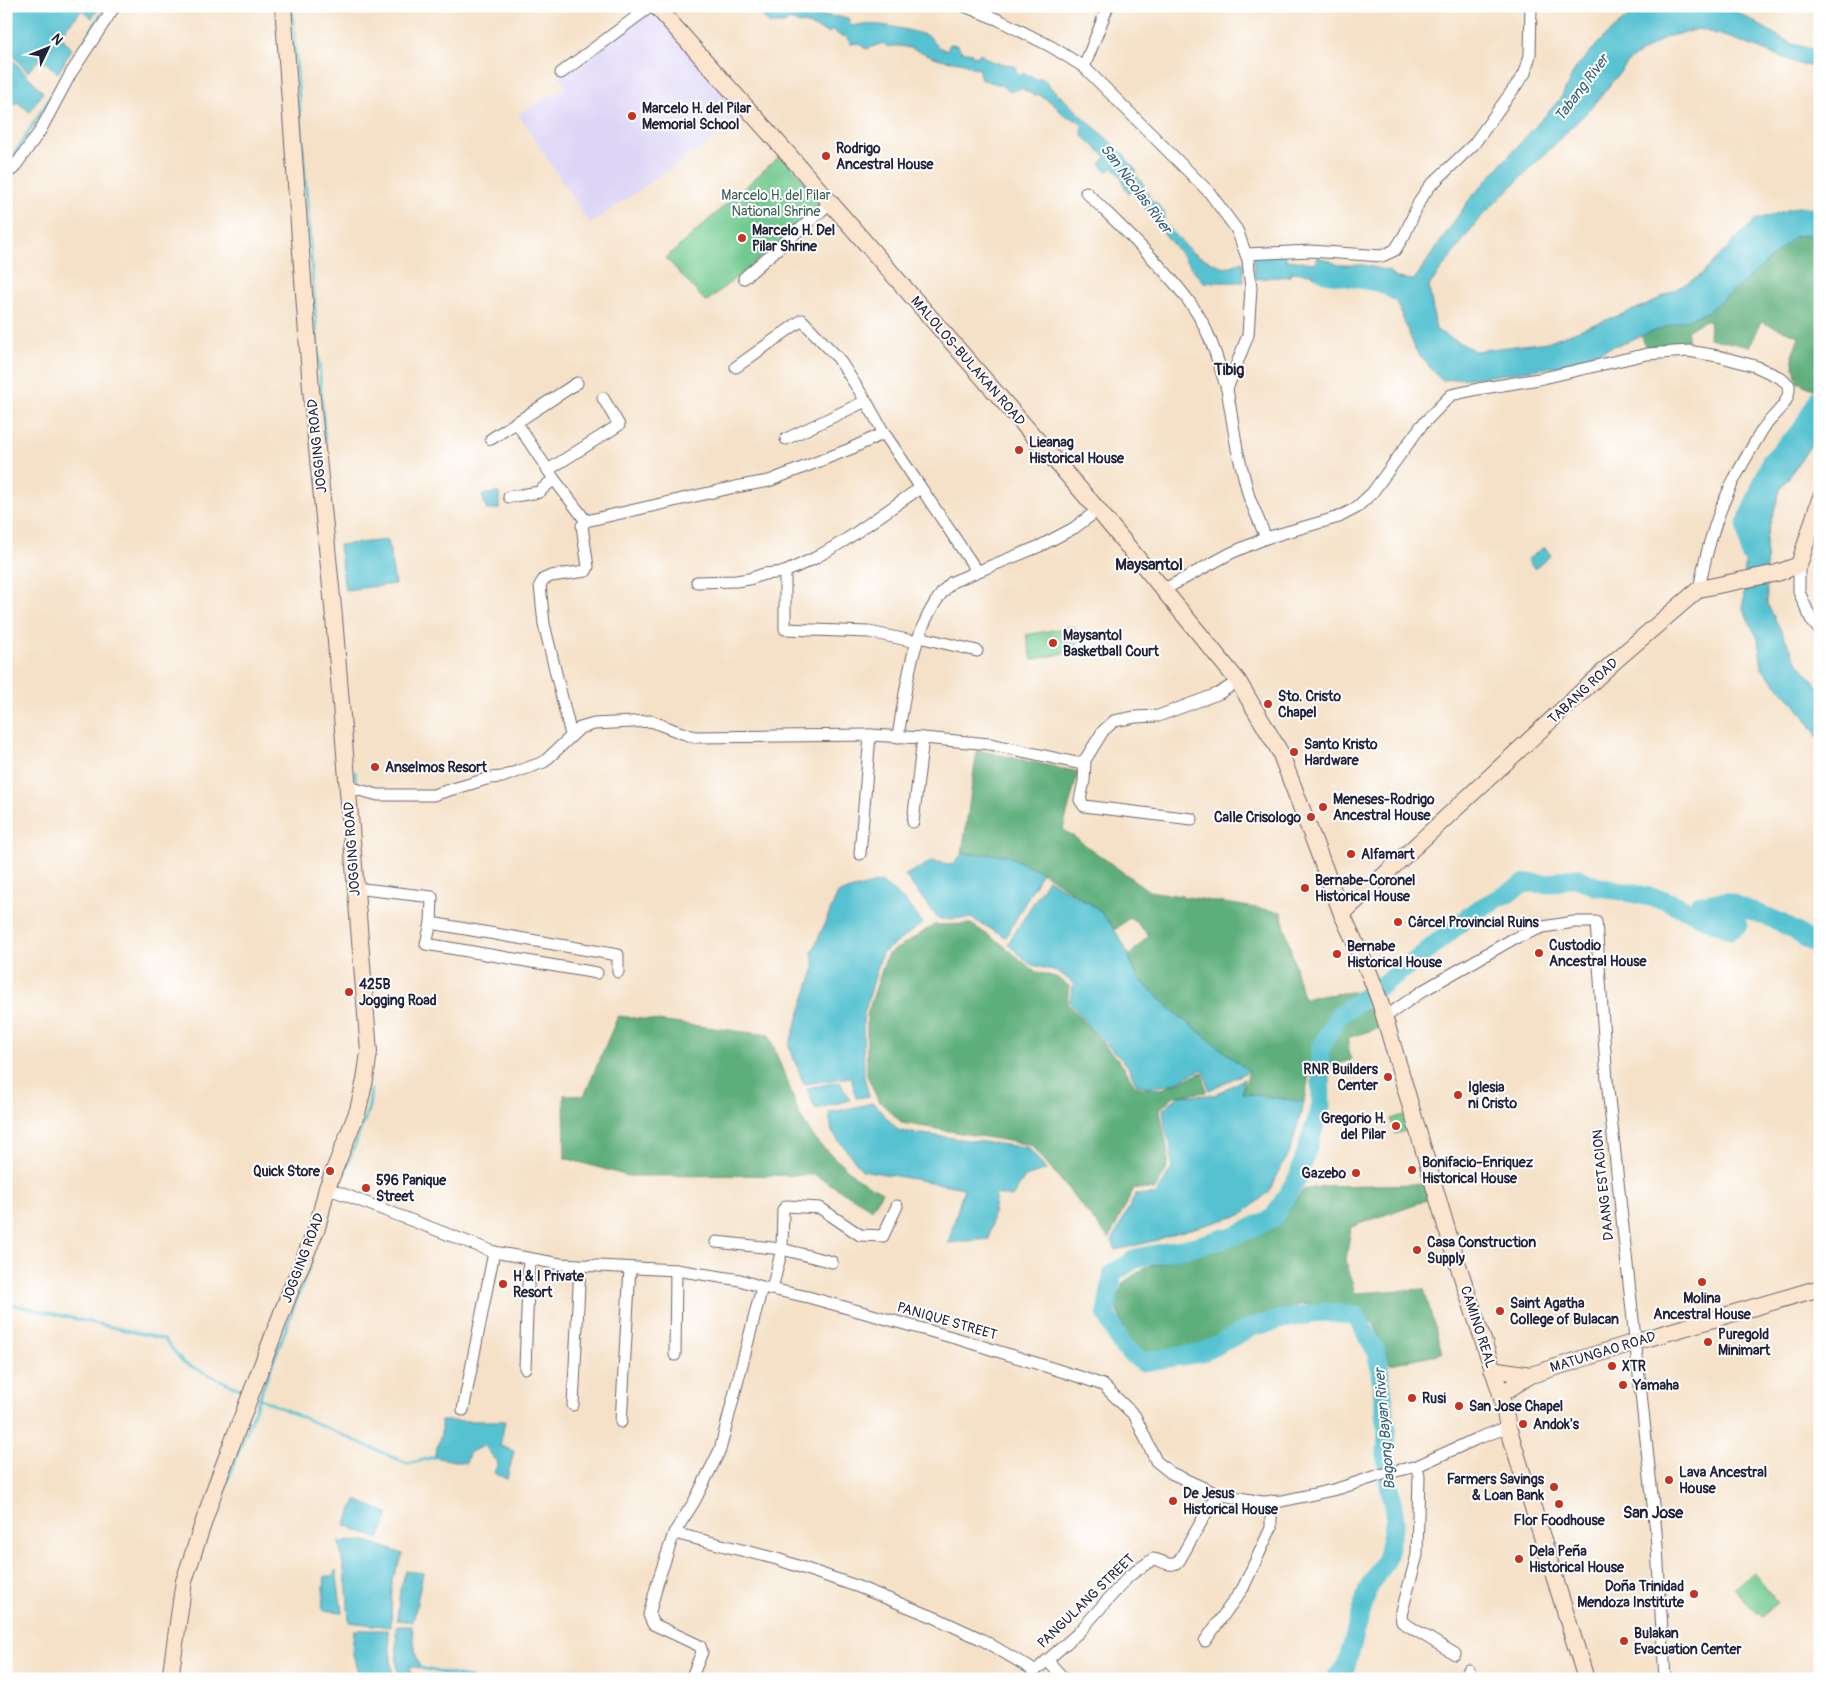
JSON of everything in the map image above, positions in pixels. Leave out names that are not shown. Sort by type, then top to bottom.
[{"type":"main road","name":"JOGGING ROAD","points":[[170,1679],[184,1581],[215,1488],[317,1228],[327,1188],[358,1110],[369,1052],[334,617],[311,389],[282,6]]},
{"type":"main road","name":"MALOLOS-BULAKAN ROAD","points":[[656,6],[1098,510],[1238,681],[1280,752],[1342,914],[1370,975]]},
{"type":"main road","points":[[1799,565],[1820,499]]},
{"type":"main road","name":"TABANG ROAD","points":[[1342,914],[1616,660],[1699,589],[1745,578],[1777,573],[1799,565]]},
{"type":"main road","name":"CAMINO REAL","points":[[1370,975],[1382,1009],[1448,1234],[1501,1394],[1508,1427],[1586,1679]]},
{"type":"main road","name":"MATUNGAO ROAD","points":[[1501,1394],[1530,1375],[1820,1288]]},
{"type":"main road","name":"MATUNGAO ROAD","points":[[1492,1369],[1530,1375]]},
{"type":"street","points":[[6,173],[12,169],[40,132],[71,73],[115,6]]},
{"type":"street","points":[[561,73],[651,6]]},
{"type":"street","points":[[964,6],[999,20],[1084,66],[1209,192],[1237,230],[1247,257],[1250,288],[1248,335],[1228,389]]},
{"type":"street","points":[[1084,66],[1108,6]]},
{"type":"street","points":[[1247,257],[1310,251],[1382,256],[1395,250],[1405,234],[1420,200],[1429,187],[1474,144],[1525,73],[1530,55],[1531,6]]},
{"type":"street","points":[[1086,192],[1158,265],[1194,308],[1212,344],[1228,389],[1236,449],[1249,498],[1266,538]]},
{"type":"street","points":[[744,278],[830,203]]},
{"type":"street","points":[[736,367],[802,320],[838,358],[884,433],[977,571]]},
{"type":"street","points":[[1163,590],[1231,553],[1266,538],[1339,517],[1356,508],[1372,493],[1421,426],[1450,395],[1539,380],[1647,354],[1688,351],[1718,356],[1755,366],[1779,376],[1788,385],[1790,394],[1786,402],[1763,428],[1729,490],[1704,560],[1699,589]]},
{"type":"street","points":[[491,439],[577,383]]},
{"type":"street","points":[[509,497],[538,492],[552,474],[620,425],[603,398]]},
{"type":"street","points":[[786,439],[866,401]]},
{"type":"street","points":[[516,422],[586,521]]},
{"type":"street","points":[[571,736],[544,624],[540,585],[544,579],[551,576],[586,570],[588,567],[582,526],[586,521],[769,481],[850,449],[884,433]]},
{"type":"street","points":[[698,582],[736,581],[764,574],[785,572],[815,558],[844,541],[920,488]]},
{"type":"street","points":[[898,737],[907,679],[918,639],[941,592],[952,582],[1040,546],[1074,528],[1098,510]]},
{"type":"street","points":[[1799,565],[1799,592],[1812,621],[1820,631]]},
{"type":"street","points":[[785,572],[785,629],[869,632],[918,639],[977,651]]},
{"type":"street","points":[[1192,819],[1082,804],[1080,800],[1086,760],[1103,731],[1114,721],[1135,717],[1158,716],[1220,693],[1238,681]]},
{"type":"street","points":[[348,787],[378,795],[433,795],[490,778],[502,777],[544,762],[558,751],[580,728],[594,724],[651,721],[695,737],[870,735],[924,738],[990,744],[1069,762],[1077,763],[1086,760]]},
{"type":"street","points":[[860,854],[870,735]]},
{"type":"street","points":[[913,822],[924,738]]},
{"type":"street","points":[[355,888],[432,897],[431,923],[426,944],[598,973]]},
{"type":"street","name":"DAANG ESTACION","points":[[1382,1009],[1424,990],[1513,940],[1543,927],[1574,922],[1596,922],[1608,1080],[1656,1532],[1665,1679]]},
{"type":"street","points":[[431,923],[618,955],[618,972]]},
{"type":"street","name":"PANIQUE STREET","points":[[327,1188],[494,1252],[580,1266],[676,1270],[740,1280],[962,1340],[1102,1385],[1135,1416],[1156,1461],[1171,1473],[1217,1494],[1262,1502],[1282,1501],[1337,1489],[1380,1475],[1417,1466],[1476,1439],[1508,1427]]},
{"type":"street","points":[[691,1679],[702,1649],[700,1646],[653,1624],[650,1615],[658,1581],[674,1532],[694,1502],[720,1450],[767,1288],[782,1249],[783,1210],[786,1206],[820,1208],[860,1235],[883,1236],[897,1206]]},
{"type":"street","points":[[716,1242],[782,1249],[832,1262]]},
{"type":"street","points":[[463,1410],[494,1252]]},
{"type":"street","points":[[525,1368],[529,1259]]},
{"type":"street","points":[[573,1405],[580,1266]]},
{"type":"street","points":[[621,1422],[630,1268]]},
{"type":"street","points":[[675,1355],[676,1270]]},
{"type":"street","points":[[1417,1466],[1419,1476],[1417,1555],[1401,1615],[1402,1622],[1455,1654]]},
{"type":"street","name":"PANGULANG STREET","points":[[1033,1675],[1078,1633],[1129,1576],[1149,1561],[1157,1559],[1170,1565],[1176,1565],[1217,1494]]},
{"type":"street","points":[[1205,1641],[1243,1588],[1271,1528],[1270,1501]]},
{"type":"street","points":[[674,1532],[777,1559],[856,1586],[936,1618],[981,1639],[1033,1675]]},
{"type":"street","points":[[1047,1660],[1064,1679]]},
{"type":"shaded area","name":"Marcelo H. del Pilar Memorial School","points":[[650,7],[746,117],[590,224],[518,114],[566,88],[558,75]]},
{"type":"green space","name":"Marcelo H. del Pilar National Shrine","points":[[781,155],[825,205],[706,302],[666,258]]},
{"type":"green space","points":[[1820,227],[1820,383],[1813,389],[1797,382],[1792,356],[1799,336],[1761,322],[1750,347],[1709,338],[1710,321],[1703,321],[1687,331],[1689,342],[1646,352],[1642,334],[1755,243]]},
{"type":"green space","name":"Maysantol Basketball Court","points":[[1074,626],[1079,650],[1032,660],[1026,635]]},
{"type":"green space","points":[[977,750],[1078,772],[1063,829],[1149,891],[1281,912],[1303,998],[1359,991],[1333,1018],[1314,1049],[1304,1102],[1242,1093],[1249,1071],[1174,1012],[1137,977],[1129,956],[1149,935],[1130,917],[1115,930],[1097,908],[1042,872],[1006,855],[962,854]]},
{"type":"green space","points":[[971,924],[1003,945],[1034,971],[1058,978],[1069,986],[1067,1003],[1123,1066],[1136,1087],[1162,1089],[1203,1072],[1206,1092],[1174,1096],[1160,1109],[1168,1153],[1167,1168],[1154,1190],[1134,1188],[1109,1239],[1032,1145],[902,1123],[878,1100],[867,1075],[867,1015],[887,955],[934,925]]},
{"type":"green space","points":[[1370,1007],[1379,1028],[1347,1038],[1351,1060],[1330,1066],[1330,1082],[1325,1090],[1327,1123],[1318,1130],[1322,1111],[1324,1049],[1340,1022]]},
{"type":"green space","points":[[618,1016],[769,1035],[801,1118],[818,1143],[857,1178],[882,1192],[872,1209],[815,1175],[628,1176],[565,1158],[564,1095],[584,1096]]},
{"type":"green space","points":[[1404,1115],[1409,1130],[1395,1134],[1391,1119]]},
{"type":"green space","points":[[1423,1184],[1429,1199],[1351,1227],[1346,1260],[1355,1293],[1424,1289],[1442,1353],[1390,1364],[1374,1324],[1358,1312],[1302,1304],[1260,1319],[1204,1347],[1148,1356],[1129,1343],[1116,1306],[1123,1283],[1146,1267],[1216,1249],[1278,1224],[1303,1190],[1325,1186]]},
{"type":"green space","points":[[1753,1572],[1778,1603],[1761,1617],[1734,1588]]},
{"type":"water","points":[[6,6],[100,6],[92,18],[82,10],[60,35],[72,49],[58,73],[40,58],[28,72],[6,48]]},
{"type":"water","points":[[753,6],[770,6],[773,12],[782,9],[791,11],[795,7],[819,15],[848,18],[851,26],[871,24],[910,31],[929,36],[938,47],[947,50],[950,44],[958,45],[961,51],[972,53],[971,55],[978,57],[980,53],[993,62],[1015,66],[1020,76],[1024,73],[1037,80],[1041,78],[1126,156],[1137,172],[1135,174],[1144,185],[1142,188],[1165,214],[1163,221],[1192,253],[1225,268],[1243,262],[1244,282],[1203,282],[1148,213],[1145,204],[1141,202],[1137,192],[1127,192],[1120,175],[1113,167],[1107,172],[1100,164],[1106,157],[1082,135],[1083,126],[1078,120],[1066,117],[1051,102],[1038,94],[1035,96],[1021,88],[1010,92],[1001,85],[981,79],[978,67],[975,69],[961,62],[941,59],[901,46],[888,47],[883,43],[866,49],[858,43],[851,44],[846,36],[840,36],[833,30],[828,33],[804,23],[800,24],[790,20],[784,24],[770,24]]},
{"type":"water","name":"Tabang River","points":[[1646,6],[1723,6],[1732,9],[1792,44],[1820,51],[1820,67],[1802,65],[1731,38],[1698,29],[1666,37],[1630,60],[1593,106],[1478,220],[1429,286],[1436,330],[1475,351],[1547,342],[1647,305],[1700,276],[1755,220],[1801,206],[1820,210],[1820,236],[1818,234],[1795,236],[1757,271],[1707,312],[1559,366],[1483,377],[1441,380],[1416,351],[1394,296],[1382,282],[1371,282],[1363,277],[1314,276],[1313,274],[1291,272],[1290,276],[1255,279],[1253,255],[1286,255],[1286,260],[1316,263],[1317,257],[1338,265],[1364,265],[1389,271],[1396,278],[1414,280],[1469,200],[1561,98],[1575,69],[1603,38],[1635,11]]},
{"type":"water","points":[[6,53],[43,92],[30,112],[17,102],[8,111],[6,110]]},
{"type":"water","points":[[1820,399],[1820,432],[1780,490],[1766,538],[1767,604],[1798,663],[1820,689],[1820,740],[1797,706],[1762,669],[1758,639],[1743,609],[1748,503],[1784,440]]},
{"type":"water","points":[[499,493],[499,509],[487,510],[482,496],[484,494]]},
{"type":"water","points":[[388,540],[395,584],[345,590],[339,545]]},
{"type":"water","points":[[1544,547],[1551,555],[1535,569],[1527,560]]},
{"type":"water","points":[[962,854],[1006,855],[1042,872],[1006,937],[971,918],[938,919],[905,875],[933,861],[953,865]]},
{"type":"water","points":[[1048,879],[1097,908],[1112,926],[1124,945],[1137,977],[1174,1012],[1249,1071],[1209,1090],[1204,1069],[1167,1085],[1137,1085],[1127,1065],[1094,1032],[1069,1002],[1074,984],[1059,972],[1030,964],[1008,944]]},
{"type":"water","points":[[881,882],[904,900],[923,923],[882,953],[863,1017],[864,1077],[869,1096],[856,1098],[851,1077],[804,1084],[789,1046],[815,967],[812,953],[838,893]]},
{"type":"water","points":[[1244,1079],[1242,1093],[1304,1102],[1291,1148],[1269,1192],[1241,1215],[1116,1250],[1112,1241],[1136,1194],[1156,1195],[1172,1168],[1171,1147],[1165,1128],[1163,1109],[1179,1096],[1214,1095]]},
{"type":"water","points":[[840,1082],[850,1100],[815,1109],[807,1088]]},
{"type":"water","points":[[873,1103],[899,1131],[1029,1148],[1046,1170],[1025,1177],[1012,1197],[996,1194],[989,1239],[948,1243],[964,1188],[862,1170],[832,1132],[829,1113]]},
{"type":"water","points":[[441,1421],[505,1421],[500,1446],[514,1451],[507,1479],[494,1473],[498,1463],[484,1445],[469,1453],[466,1463],[434,1457],[441,1434]]},
{"type":"water","points":[[356,1500],[389,1514],[379,1539],[345,1525]]},
{"type":"water","points":[[367,1541],[403,1554],[392,1579],[391,1627],[349,1622],[347,1588],[339,1542]]},
{"type":"water","points":[[336,1570],[342,1612],[322,1610],[325,1576],[332,1576]]},
{"type":"water","points":[[406,1571],[423,1573],[413,1622],[397,1620],[400,1589]]},
{"type":"water","points":[[396,1626],[412,1626],[420,1668],[410,1666],[413,1679],[399,1679]]},
{"type":"water","points":[[354,1630],[388,1630],[393,1679],[360,1679],[352,1651]]},
{"type":"waterway","points":[[81,47],[106,6]]},
{"type":"waterway","points":[[292,6],[328,482]]},
{"type":"waterway","points":[[6,163],[14,155],[61,80]]},
{"type":"waterway","name":"San Nicolas River","points":[[1325,273],[1381,283],[1408,298]]},
{"type":"waterway","points":[[1750,554],[1746,524],[1771,461],[1801,431],[1820,396]]},
{"type":"waterway","points":[[355,772],[356,786]]},
{"type":"waterway","points":[[359,814],[360,836]]},
{"type":"waterway","name":"Bagong Bayan River","points":[[1335,1679],[1346,1666],[1368,1589],[1386,1559],[1395,1519],[1388,1478],[1387,1429],[1379,1365],[1375,1349],[1356,1316],[1324,1312],[1252,1327],[1201,1353],[1142,1362],[1122,1346],[1106,1313],[1113,1273],[1137,1258],[1236,1235],[1273,1218],[1298,1177],[1321,1106],[1320,1049],[1338,1016],[1411,964],[1475,911],[1526,883],[1548,884],[1575,877],[1595,886],[1665,900],[1731,930],[1738,925],[1699,905],[1726,901],[1780,922],[1820,947]]},
{"type":"waterway","points":[[339,1188],[369,1107],[371,1089]]},
{"type":"waterway","points":[[327,1221],[330,1213]]},
{"type":"waterway","points":[[210,1527],[312,1260]]},
{"type":"waterway","points":[[6,1303],[164,1339],[184,1363],[246,1392]]},
{"type":"waterway","points":[[261,1399],[408,1464],[434,1457]]},
{"type":"waterway","points":[[420,1668],[473,1679]]},
{"type":"place","name":"Marcelo H. del Pilar Memorial School","points":[[632,116]]},
{"type":"place","name":"Rodrigo Ancestral House","points":[[826,156]]},
{"type":"place","name":"Marcelo H. Del Pilar Shrine","points":[[742,238]]},
{"type":"place","name":"Lieanag Historical House","points":[[1019,450]]},
{"type":"place","name":"Maysantol Basketball Court","points":[[1053,643]]},
{"type":"place","name":"Sto. Cristo Chapel","points":[[1268,704]]},
{"type":"place","name":"Santo Kristo Hardware","points":[[1294,752]]},
{"type":"place","name":"Anselmos Resort","points":[[375,767]]},
{"type":"place","name":"Meneses-Rodrigo Ancestral House","points":[[1323,807]]},
{"type":"place","name":"Calle Crisologo","points":[[1311,817]]},
{"type":"place","name":"Alfamart","points":[[1351,854]]},
{"type":"place","name":"Bernabe-Coronel Historical House","points":[[1305,888]]},
{"type":"place","name":"Cárcel Provincial Ruins","points":[[1398,922]]},
{"type":"place","name":"Custodio Ancestral House","points":[[1539,953]]},
{"type":"place","name":"Bernabe Historical House","points":[[1337,954]]},
{"type":"place","name":"425B Jogging Road","points":[[349,992]]},
{"type":"place","name":"RNR Builders Center","points":[[1388,1077]]},
{"type":"place","name":"Iglesia ni Cristo","points":[[1458,1095]]},
{"type":"place","name":"Gregorio H. del Pilar","points":[[1396,1126]]},
{"type":"place","name":"Bonifacio-Enriquez Historical House","points":[[1412,1170]]},
{"type":"place","name":"Quick Store","points":[[330,1171]]},
{"type":"place","name":"Gazebo","points":[[1356,1173]]},
{"type":"place","name":"596 Panique Street","points":[[366,1188]]},
{"type":"place","name":"Casa Construction Supply","points":[[1417,1250]]},
{"type":"place","name":"Molina Ancestral House","points":[[1702,1282]]},
{"type":"place","name":"H & I Private Resort","points":[[503,1284]]},
{"type":"place","name":"Saint Agatha College of Bulacan","points":[[1500,1311]]},
{"type":"place","name":"Puregold Minimart","points":[[1708,1342]]},
{"type":"place","name":"XTR","points":[[1612,1366]]},
{"type":"place","name":"Yamaha","points":[[1623,1385]]},
{"type":"place","name":"Rusi","points":[[1412,1398]]},
{"type":"place","name":"San Jose Chapel","points":[[1459,1406]]},
{"type":"place","name":"Andok's","points":[[1523,1424]]},
{"type":"place","name":"Lava Ancestral House","points":[[1669,1480]]},
{"type":"place","name":"Farmers Savings & Loan Bank","points":[[1554,1487]]},
{"type":"place","name":"De Jesus Historical House","points":[[1173,1501]]},
{"type":"place","name":"Flor Foodhouse","points":[[1559,1504]]},
{"type":"place","name":"Dela Peña Historical House","points":[[1519,1559]]},
{"type":"place","name":"Doña Trinidad Mendoza Institute","points":[[1694,1594]]},
{"type":"place","name":"Bulakan Evacuation Center","points":[[1624,1641]]},
{"type":"district","name":"Tibig","points":[[1229,370]]},
{"type":"district","name":"Maysantol","points":[[1149,565]]},
{"type":"district","name":"San Jose","points":[[1653,1513]]}]
